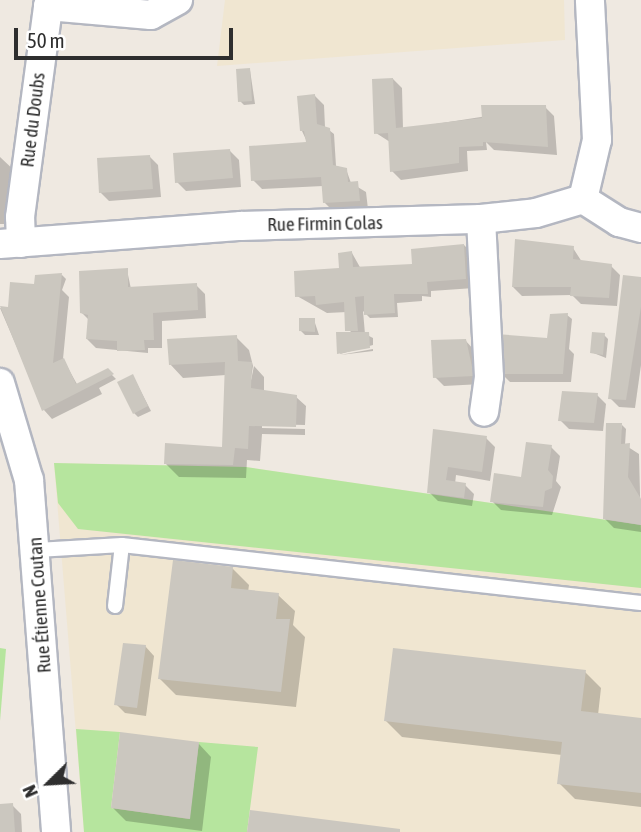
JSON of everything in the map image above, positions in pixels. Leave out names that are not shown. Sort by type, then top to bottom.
[{"type":"street","name":"Rue du Doubs","points":[[11,243],[20,217],[48,6],[151,16],[178,0]]},
{"type":"street","points":[[590,0],[597,140],[583,199],[619,222],[641,228]]},
{"type":"street","name":"Rue Firmin Colas","points":[[11,243],[241,226],[481,219],[536,213],[583,199]]},
{"type":"street","points":[[481,219],[489,377],[484,412]]},
{"type":"street","name":"Rue Étienne Coutan","points":[[0,383],[29,481],[37,550],[56,832]]},
{"type":"lane","points":[[37,550],[122,545],[641,603]]},
{"type":"lane","points":[[115,606],[122,545]]},
{"type":"shaded area","points":[[225,0],[564,0],[565,40],[217,66]]},
{"type":"shaded area","points":[[54,463],[246,467],[641,525],[641,832],[84,832]]},
{"type":"green space","points":[[54,463],[246,467],[641,525],[641,588],[78,529],[58,503]]},
{"type":"green space","points":[[0,648],[6,649],[0,721]]},
{"type":"green space","points":[[76,729],[120,732],[111,808],[189,819],[199,742],[258,747],[247,832],[84,832]]},
{"type":"building","points":[[250,68],[252,101],[238,102],[236,69]]},
{"type":"building","points":[[393,78],[396,128],[482,118],[481,105],[546,105],[548,147],[483,142],[483,146],[459,147],[459,163],[390,172],[388,133],[374,134],[372,79]]},
{"type":"building","points":[[315,94],[317,124],[330,128],[333,165],[347,168],[348,182],[358,181],[360,201],[323,203],[321,177],[251,181],[249,146],[306,142],[304,131],[300,131],[297,96]]},
{"type":"building","points":[[230,149],[233,178],[175,183],[173,153]]},
{"type":"building","points":[[150,155],[153,189],[99,193],[97,158]]},
{"type":"building","points":[[515,239],[574,246],[573,259],[612,264],[609,298],[570,296],[571,287],[512,287]]},
{"type":"building","points":[[464,244],[466,279],[427,282],[428,294],[394,294],[395,313],[364,315],[364,296],[355,297],[358,331],[345,331],[344,302],[316,305],[315,296],[295,297],[294,271],[339,268],[338,253],[352,251],[353,267],[412,264],[411,249]]},
{"type":"building","points":[[128,268],[128,287],[197,283],[198,310],[153,313],[154,340],[144,340],[145,350],[117,351],[117,341],[86,339],[88,315],[80,313],[79,271]]},
{"type":"building","points":[[62,273],[53,363],[64,358],[76,384],[108,368],[114,374],[42,411],[0,306],[8,307],[10,282],[34,284],[35,275]]},
{"type":"building","points":[[623,275],[641,277],[641,307],[626,400],[608,399]]},
{"type":"building","points":[[568,313],[563,374],[499,374],[496,334],[547,338],[550,314]]},
{"type":"building","points":[[299,318],[315,318],[315,332],[299,331]]},
{"type":"building","points":[[336,332],[369,332],[370,348],[337,354]]},
{"type":"building","points":[[592,332],[605,333],[603,355],[590,353]]},
{"type":"building","points":[[237,335],[238,361],[252,362],[251,388],[297,395],[296,427],[249,426],[248,449],[235,448],[233,465],[164,464],[165,443],[222,447],[225,362],[169,365],[167,339]]},
{"type":"building","points":[[466,339],[474,376],[433,378],[431,340]]},
{"type":"building","points":[[133,374],[148,406],[133,414],[117,382]]},
{"type":"building","points":[[562,391],[598,393],[594,423],[558,421]]},
{"type":"building","points":[[606,423],[622,423],[621,444],[630,443],[628,477],[641,499],[641,525],[603,519]]},
{"type":"building","points":[[433,429],[487,436],[482,472],[448,467],[446,480],[466,483],[464,498],[427,493]]},
{"type":"building","points":[[526,442],[552,445],[548,470],[553,476],[552,488],[545,491],[543,507],[490,502],[494,473],[521,477]]},
{"type":"building","points":[[173,560],[233,567],[231,588],[279,593],[276,619],[290,619],[281,692],[158,679]]},
{"type":"building","points":[[123,643],[146,645],[137,708],[114,705]]},
{"type":"building","points":[[393,648],[586,670],[581,711],[641,718],[641,793],[557,784],[562,742],[384,721]]},
{"type":"building","points":[[120,732],[199,742],[190,819],[111,808]]},
{"type":"building","points":[[13,803],[15,832],[0,832],[0,804]]},
{"type":"building","points":[[250,810],[400,829],[400,832],[247,832]]}]
